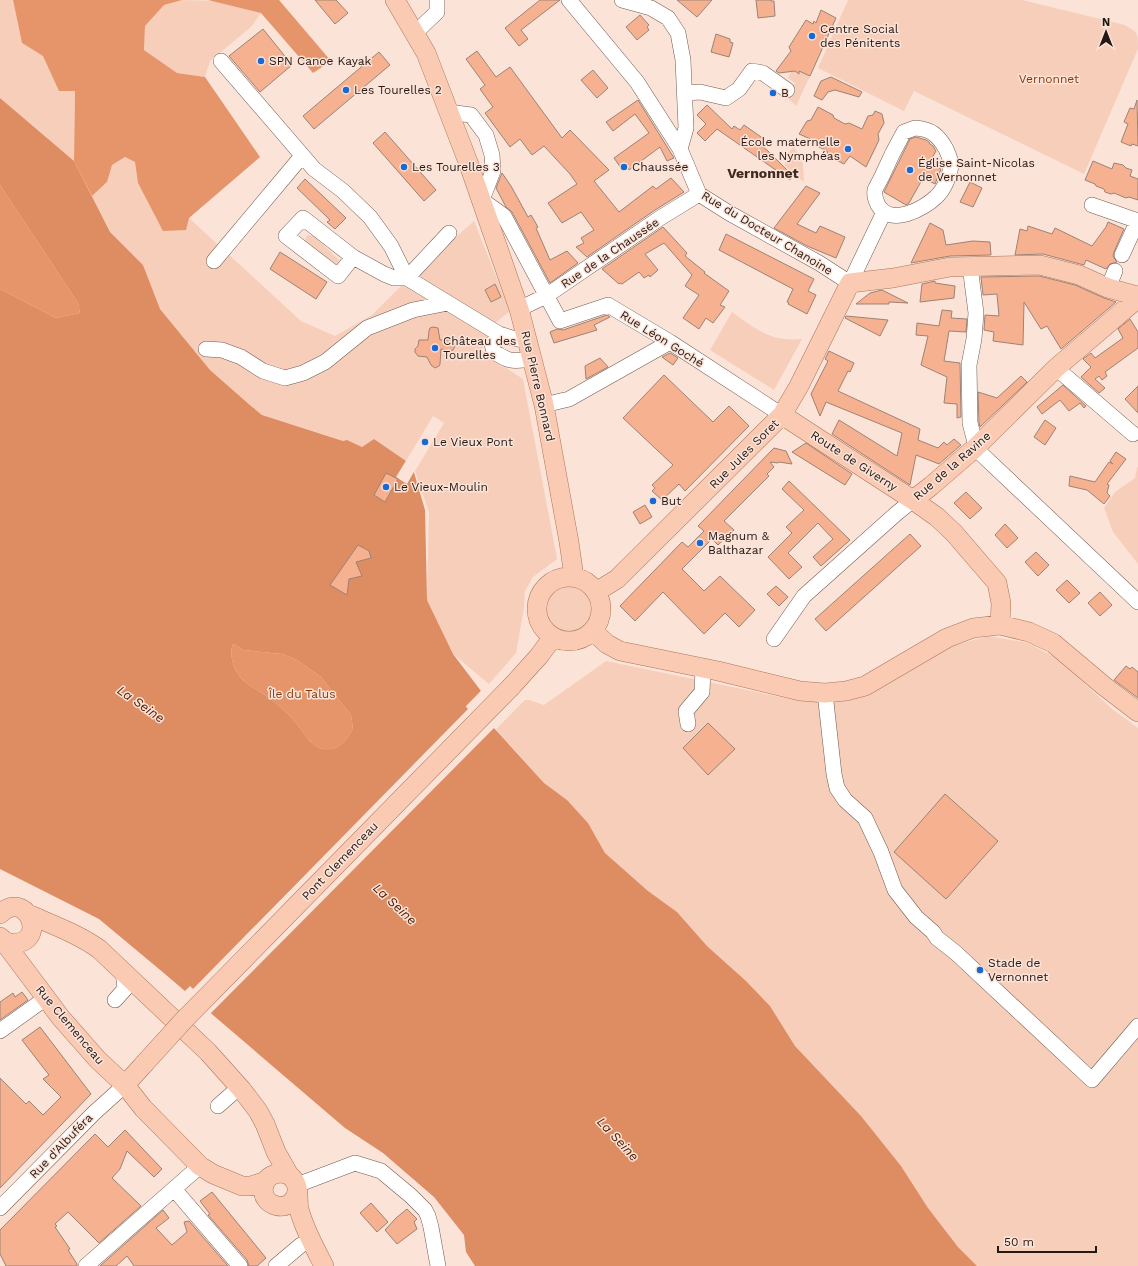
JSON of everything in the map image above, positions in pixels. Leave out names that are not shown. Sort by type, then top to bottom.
[{"type":"main road","name":"Rue Pierre Bonnard","points":[[395,0],[426,54],[482,200],[519,309],[544,405],[574,577]]},
{"type":"main road","points":[[850,283],[893,278],[950,267],[1040,265],[1079,275],[1112,280],[1138,297]]},
{"type":"main road","name":"Rue Jules Soret","points":[[596,592],[617,579],[782,415],[801,381],[850,283]]},
{"type":"main road","name":"Rue de la Ravine","points":[[913,500],[975,447],[1056,368],[1138,297]]},
{"type":"main road","name":"Route de Giverny","points":[[782,415],[913,500],[937,517],[954,533],[997,584],[1001,603],[1000,625]]},
{"type":"main road","points":[[574,577],[584,581],[596,592],[600,604],[600,610],[597,623],[593,631],[584,637],[572,640],[559,639],[547,633],[539,620],[537,613],[538,598],[541,592],[552,581],[559,578],[574,577]]},
{"type":"main road","points":[[593,631],[607,644],[620,651],[800,691],[825,693],[846,691],[865,686],[947,638],[973,628],[1000,625],[1029,632],[1053,643],[1104,686],[1138,712]]},
{"type":"main road","name":"Pont Clemenceau","points":[[125,1085],[183,1021],[511,687],[539,656],[553,637]]},
{"type":"main road","points":[[11,910],[50,922],[93,944],[208,1052],[242,1090],[258,1111],[265,1124],[276,1152],[284,1182],[300,1212],[324,1266]]},
{"type":"main road","points":[[11,910],[32,923],[18,951],[19,961]]},
{"type":"main road","points":[[1,938],[9,943],[46,930],[69,933]]},
{"type":"main road","name":"Rue Clemenceau","points":[[1,938],[61,1018],[98,1060],[125,1085],[144,1108],[200,1166],[213,1174],[244,1186],[279,1210],[288,1220],[314,1266]]},
{"type":"main road","points":[[244,1186],[284,1182]]},
{"type":"main road","points":[[284,1182],[294,1199],[288,1205],[281,1206],[270,1203],[264,1191],[284,1182]]},
{"type":"street","points":[[415,33],[437,12],[437,0]]},
{"type":"street","name":"Rue du Docteur Chanoine","points":[[569,0],[637,82],[680,149],[699,194],[729,213],[819,263],[850,283]]},
{"type":"street","points":[[622,0],[651,8],[668,18],[678,33],[683,60],[686,128],[680,149]]},
{"type":"street","points":[[221,61],[314,169],[343,191],[370,217],[391,246],[407,278]]},
{"type":"street","points":[[685,93],[700,92],[726,98],[740,89],[752,71],[763,73],[786,90]]},
{"type":"street","points":[[448,112],[471,115],[486,135],[492,155],[493,171],[482,200],[504,216],[546,296]]},
{"type":"street","points":[[915,128],[930,131],[940,139],[951,163],[950,171],[943,187],[937,196],[916,210],[905,215],[896,215],[884,212],[881,211],[877,203],[875,191],[904,132],[915,128]]},
{"type":"street","points":[[214,261],[302,156]]},
{"type":"street","name":"Rue de la Chaussée","points":[[519,309],[546,296],[660,218],[699,194]]},
{"type":"street","points":[[1092,204],[1138,220],[1122,255]]},
{"type":"street","points":[[850,283],[884,212]]},
{"type":"street","points":[[407,278],[449,233]]},
{"type":"street","points":[[353,257],[394,278],[407,278],[499,334],[528,341]]},
{"type":"street","points":[[970,266],[976,313],[974,339],[969,365],[970,423],[975,447],[1138,602]]},
{"type":"street","name":"Rue Léon Goché","points":[[546,296],[560,321],[608,306],[670,342],[782,415]]},
{"type":"street","points":[[206,349],[222,350],[242,357],[263,371],[285,378],[303,373],[325,362],[368,328],[412,310],[448,303]]},
{"type":"street","points":[[499,334],[492,344],[494,352],[507,360],[533,360]]},
{"type":"street","points":[[544,405],[569,399],[670,342]]},
{"type":"street","points":[[1056,368],[1133,434]]},
{"type":"street","name":"Rue de la Ravine","points":[[774,639],[804,596],[913,500]]},
{"type":"street","points":[[688,724],[686,711],[702,692],[703,669]]},
{"type":"street","points":[[825,693],[834,774],[837,788],[845,800],[865,818],[881,852],[896,890],[916,916],[933,932],[937,938],[967,963],[1092,1080],[1138,1026]]},
{"type":"street","points":[[116,1000],[124,989],[123,971]]},
{"type":"street","points":[[0,1031],[46,998]]},
{"type":"street","name":"Rue d'Albuféra","points":[[0,1208],[94,1112],[125,1085]]},
{"type":"street","points":[[218,1106],[235,1091],[242,1090]]},
{"type":"street","points":[[284,1182],[355,1163],[381,1171],[419,1204],[428,1216],[438,1266]]},
{"type":"street","points":[[86,1266],[200,1166]]},
{"type":"street","points":[[174,1189],[240,1266]]},
{"type":"street","points":[[276,1266],[301,1245]]},
{"type":"green space","points":[[0,0],[13,0],[22,43],[43,56],[75,91],[74,161],[0,98]]},
{"type":"green space","points":[[13,0],[182,0],[164,5],[145,26],[144,50],[177,73],[205,77],[260,157],[189,218],[186,230],[163,231],[138,183],[135,162],[125,157],[112,165],[107,182],[92,196],[74,161],[75,91],[59,91],[43,56],[22,43]]},
{"type":"green space","points":[[182,0],[217,1],[261,13],[251,27],[210,61],[205,77],[177,73],[144,50],[145,26],[164,5]]},
{"type":"green space","points":[[208,0],[279,0],[331,61],[313,73],[261,13]]},
{"type":"green space","name":"Vernonnet","points":[[848,0],[1022,0],[1125,25],[1135,32],[1138,39],[1138,49],[1084,174],[914,91],[904,111],[818,68]]},
{"type":"green space","points":[[793,69],[798,74],[799,71],[810,76],[796,106],[788,98],[784,103],[795,83],[788,78]]},
{"type":"green space","points":[[794,146],[803,164],[804,182],[785,166],[785,157]]},
{"type":"green space","points":[[125,157],[135,162],[138,183],[163,230],[189,218],[301,321],[335,336],[372,315],[401,286],[474,221],[510,311],[489,328],[489,337],[481,350],[486,355],[523,379],[557,559],[533,577],[525,591],[524,608],[516,653],[489,684],[453,654],[427,600],[429,512],[415,471],[444,423],[433,416],[406,461],[374,439],[362,447],[347,440],[344,441],[262,415],[251,406],[210,370],[160,309],[143,265],[110,232],[92,196],[107,182],[112,165]]},
{"type":"green space","points":[[0,185],[78,303],[80,313],[56,318],[0,289]]},
{"type":"green space","points":[[307,235],[314,236],[339,260],[337,266],[306,246],[305,240]]},
{"type":"green space","points":[[732,312],[764,333],[781,338],[802,339],[774,390],[710,350]]},
{"type":"green space","points":[[1137,467],[1138,564],[1113,532],[1104,508],[1115,492],[1135,478]]},
{"type":"green space","points":[[568,586],[577,588],[585,593],[590,601],[592,610],[590,619],[585,627],[577,632],[568,634],[559,632],[551,627],[546,619],[544,610],[546,601],[551,593],[559,588]]},
{"type":"green space","name":"Stade de Vernonnet","points":[[989,636],[1028,643],[1058,659],[1112,709],[1138,728],[1138,1266],[977,1266],[958,1247],[928,1208],[901,1166],[861,1116],[795,1046],[770,1006],[746,981],[707,946],[677,912],[648,891],[605,853],[588,823],[567,800],[544,783],[496,729],[525,700],[544,705],[606,661],[800,701],[862,696],[952,646]]},
{"type":"green space","name":"Île du Talus","points":[[233,644],[243,650],[282,654],[297,660],[321,677],[351,715],[353,729],[342,744],[330,749],[316,746],[308,739],[293,719],[282,708],[246,683],[241,678],[232,662],[231,653]]},
{"type":"water","name":"La Seine","points":[[0,98],[74,161],[110,232],[143,265],[160,309],[210,370],[262,415],[343,441],[347,440],[362,447],[374,439],[406,461],[413,469],[425,510],[427,600],[453,654],[481,691],[466,707],[494,728],[544,783],[567,800],[588,823],[605,853],[648,891],[677,912],[707,946],[746,981],[770,1006],[795,1046],[861,1116],[901,1166],[928,1208],[958,1247],[977,1266],[475,1266],[466,1252],[464,1235],[434,1197],[383,1153],[345,1128],[99,919],[0,869],[0,289],[56,318],[80,313],[78,303],[0,185]],"holes":[[[233,644],[243,650],[282,654],[297,660],[321,677],[351,715],[353,729],[342,744],[330,749],[316,746],[308,739],[293,719],[282,708],[246,683],[238,674],[234,666],[231,653]]]},
{"type":"pier","points":[[407,459],[415,470],[407,484],[396,477]]},
{"type":"pier","points":[[483,689],[483,692],[469,706],[497,728],[494,728],[210,1014],[213,1017],[184,992],[190,986],[193,989],[468,709],[466,706]]},
{"type":"building","points":[[315,0],[336,0],[348,13],[335,24]]},
{"type":"building","points":[[540,0],[560,0],[521,30],[528,39],[519,46],[505,28]]},
{"type":"building","points":[[677,0],[712,0],[697,17]]},
{"type":"building","points":[[756,0],[774,1],[775,16],[758,18]]},
{"type":"building","name":"Centre Social des Pénitents","points":[[821,10],[836,18],[810,76],[799,71],[799,74],[795,71],[779,73],[776,71],[791,51],[789,47],[806,20],[813,24],[814,21],[816,23]]},
{"type":"building","points":[[640,15],[649,25],[647,27],[649,30],[637,40],[626,27]]},
{"type":"building","name":"SPN Canoe Kayak","points":[[263,29],[292,65],[260,92],[229,56]]},
{"type":"building","points":[[716,34],[730,39],[730,42],[733,43],[729,57],[711,52]]},
{"type":"building","points":[[477,51],[496,77],[510,67],[562,138],[570,130],[609,170],[594,181],[619,212],[653,186],[656,189],[671,178],[684,192],[587,257],[576,247],[584,243],[581,238],[594,230],[581,212],[562,223],[548,203],[577,184],[570,174],[544,146],[532,155],[520,139],[510,147],[485,113],[493,107],[480,89],[485,85],[466,59]]},
{"type":"building","name":"Les Tourelles 2","points":[[379,52],[390,65],[314,129],[303,116]]},
{"type":"building","points":[[593,70],[608,88],[597,98],[581,80]]},
{"type":"building","points":[[831,77],[862,92],[859,97],[835,90],[828,92],[822,100],[814,96],[821,81]]},
{"type":"building","points":[[638,100],[674,158],[667,161],[660,147],[629,170],[628,168],[623,171],[614,158],[649,133],[635,114],[613,131],[606,122]]},
{"type":"building","points":[[1137,100],[1138,146],[1132,144],[1131,146],[1121,142],[1128,124],[1124,122],[1130,108],[1134,109]]},
{"type":"building","points":[[707,105],[732,129],[734,126],[740,130],[744,125],[764,139],[760,144],[793,176],[790,180],[717,129],[705,141],[697,133],[706,124],[697,115]]},
{"type":"building","name":"École maternelle les Nymphéas","points":[[818,107],[833,115],[834,118],[845,124],[849,123],[862,129],[868,116],[873,115],[875,111],[882,114],[884,123],[878,134],[879,140],[866,167],[850,156],[844,164],[828,156],[827,151],[817,146],[815,141],[799,134],[807,121],[811,120]]},
{"type":"building","name":"Les Tourelles 3","points":[[385,132],[436,190],[424,201],[373,143]]},
{"type":"building","name":"Église Saint-Nicolas de Vernonnet","points":[[916,137],[926,140],[933,146],[936,151],[929,163],[941,169],[935,184],[923,178],[909,203],[906,205],[884,192],[910,139]]},
{"type":"building","points":[[1093,161],[1112,169],[1114,163],[1123,165],[1132,170],[1130,176],[1138,179],[1138,200],[1105,192],[1104,189],[1085,180]]},
{"type":"building","points":[[502,173],[528,217],[531,215],[538,227],[536,228],[550,260],[567,251],[578,263],[550,283],[512,212],[506,207],[496,188]]},
{"type":"building","points":[[305,179],[346,218],[335,229],[327,222],[330,220],[297,188]]},
{"type":"building","points":[[970,182],[982,188],[973,207],[960,202]]},
{"type":"building","points":[[806,186],[820,193],[797,224],[816,233],[820,226],[845,237],[836,258],[807,246],[774,228]]},
{"type":"building","points":[[1108,222],[1124,229],[1113,256],[1117,262],[1110,264],[1106,269],[1086,260],[1084,265],[1043,254],[1015,255],[1020,229],[1027,231],[1028,226],[1052,234],[1055,228],[1092,246]]},
{"type":"building","points":[[930,223],[943,230],[946,245],[973,241],[990,242],[991,255],[950,256],[911,263]]},
{"type":"building","points":[[663,227],[687,253],[685,256],[705,272],[704,273],[729,291],[720,305],[725,307],[713,323],[706,318],[699,329],[683,318],[699,295],[685,286],[692,275],[664,243],[645,254],[658,270],[650,277],[649,275],[644,278],[639,272],[622,284],[619,284],[602,269]]},
{"type":"building","points":[[726,234],[814,279],[808,291],[816,295],[807,314],[788,304],[789,303],[787,302],[793,289],[719,250]]},
{"type":"building","points":[[280,252],[327,282],[316,299],[270,269]]},
{"type":"building","points":[[1039,276],[1075,285],[1116,302],[1061,349],[1047,326],[1041,329],[1024,302],[1023,345],[993,341],[994,332],[984,330],[985,315],[999,316],[997,294],[983,295],[981,277]]},
{"type":"building","points":[[935,281],[935,283],[955,286],[954,298],[920,302],[922,284]]},
{"type":"building","points":[[495,284],[501,297],[491,302],[485,290]]},
{"type":"building","points":[[882,290],[908,303],[889,302],[889,304],[856,304],[870,293]]},
{"type":"building","points":[[942,310],[952,311],[951,318],[967,319],[966,332],[949,331],[944,361],[960,363],[961,417],[957,418],[957,404],[944,403],[947,377],[921,365],[928,336],[916,335],[917,323],[939,326]]},
{"type":"building","points":[[607,315],[610,317],[594,325],[597,330],[554,343],[550,332],[557,329],[563,330]]},
{"type":"building","points":[[846,316],[888,320],[880,336],[845,318]]},
{"type":"building","points":[[1130,319],[1138,332],[1138,348],[1105,372],[1107,376],[1102,380],[1099,376],[1095,379],[1105,388],[1099,393],[1081,377],[1091,367],[1083,359],[1091,353],[1095,358],[1123,338],[1118,329]]},
{"type":"building","name":"Château des Tourelles","points":[[430,328],[438,328],[440,340],[453,341],[455,346],[453,350],[450,351],[441,349],[440,364],[435,368],[431,365],[427,357],[418,356],[415,352],[419,340],[428,340]]},
{"type":"building","points":[[829,351],[854,363],[850,372],[848,371],[838,391],[920,429],[918,440],[938,448],[944,442],[947,445],[954,439],[961,445],[939,464],[916,455],[910,485],[832,434],[839,420],[897,456],[902,433],[826,402],[820,416],[811,394],[828,361],[825,359]]},
{"type":"building","points":[[670,353],[678,358],[673,365],[662,357]]},
{"type":"building","points":[[600,358],[608,367],[586,379],[585,366]]},
{"type":"building","points":[[664,375],[713,422],[729,406],[749,426],[685,491],[679,484],[662,500],[652,491],[655,488],[652,485],[673,465],[623,418]]},
{"type":"building","points":[[1021,376],[1027,382],[980,427],[978,392],[997,398]]},
{"type":"building","points":[[1063,385],[1086,406],[1084,408],[1080,403],[1069,411],[1060,400],[1042,414],[1037,407]]},
{"type":"building","points":[[1138,386],[1138,413],[1125,399]]},
{"type":"building","points":[[1045,420],[1056,428],[1045,445],[1034,437]]},
{"type":"building","points":[[806,443],[852,474],[845,485],[792,452]]},
{"type":"building","points":[[774,448],[786,451],[792,464],[770,462],[774,467],[767,474],[769,476],[724,521],[734,530],[718,545],[712,539],[682,569],[704,591],[720,576],[755,610],[739,627],[725,613],[704,634],[663,592],[635,621],[620,606],[682,542],[688,547],[704,531],[698,526]]},
{"type":"building","points":[[1116,452],[1126,459],[1107,484],[1109,485],[1107,493],[1110,496],[1104,504],[1087,490],[1069,486],[1070,476],[1095,482],[1109,462],[1113,464],[1110,461]]},
{"type":"building","name":"Le Vieux-Moulin","points":[[386,473],[398,479],[385,502],[374,495]]},
{"type":"building","points":[[789,481],[850,540],[821,566],[813,557],[833,539],[818,523],[788,553],[802,567],[789,579],[768,557],[792,533],[786,527],[804,510],[782,489]]},
{"type":"building","points":[[966,492],[982,508],[970,519],[954,503]]},
{"type":"building","points":[[645,505],[652,517],[640,524],[633,512]]},
{"type":"building","points":[[1005,524],[1018,538],[1007,548],[995,535]]},
{"type":"building","points":[[910,534],[921,546],[826,631],[815,619]]},
{"type":"building","points":[[358,545],[369,551],[371,558],[356,562],[362,576],[349,579],[347,595],[330,585]]},
{"type":"building","points":[[1036,552],[1049,565],[1038,576],[1025,562]]},
{"type":"building","points":[[1067,580],[1080,593],[1069,603],[1056,590]]},
{"type":"building","points":[[776,586],[788,597],[779,606],[767,594]]},
{"type":"building","points":[[1100,592],[1112,605],[1100,616],[1088,603]]},
{"type":"building","points":[[1126,666],[1130,669],[1132,667],[1138,672],[1138,698],[1114,680]]},
{"type":"building","points":[[708,723],[735,749],[708,775],[683,748]]},
{"type":"building","points":[[945,794],[998,841],[946,899],[894,852]]},
{"type":"building","points":[[22,992],[28,1000],[0,1020],[0,1002],[13,993],[15,997]]},
{"type":"building","points":[[40,1027],[91,1094],[0,1188],[0,1078],[26,1104],[29,1101],[43,1115],[61,1097],[43,1079],[49,1075],[22,1040]]},
{"type":"building","points":[[125,1130],[162,1169],[154,1177],[127,1151],[120,1169],[112,1178],[141,1206],[99,1243],[68,1212],[55,1224],[57,1226],[55,1227],[70,1249],[68,1250],[77,1266],[6,1266],[0,1254],[0,1230],[95,1134],[108,1147]]},
{"type":"building","points":[[212,1192],[266,1258],[257,1266],[249,1266],[247,1260],[208,1215],[210,1214],[200,1201]]},
{"type":"building","points":[[371,1203],[388,1222],[377,1232],[360,1213]]},
{"type":"building","points":[[407,1209],[417,1219],[414,1222],[417,1229],[397,1244],[385,1230]]},
{"type":"building","points":[[163,1210],[169,1218],[156,1228],[172,1245],[187,1232],[184,1222],[189,1221],[228,1266],[134,1266],[127,1256],[116,1266],[100,1266]]},
{"type":"place","name":"Centre Social des Pénitents","points":[[812,36]]},
{"type":"place","name":"SPN Canoe Kayak","points":[[261,61]]},
{"type":"place","name":"Les Tourelles 2","points":[[346,90]]},
{"type":"place","name":"B","points":[[773,93]]},
{"type":"place","name":"École maternelle les Nymphéas","points":[[848,149]]},
{"type":"place","name":"Les Tourelles 3","points":[[404,167]]},
{"type":"place","name":"Chaussée","points":[[624,167]]},
{"type":"place","name":"Église Saint-Nicolas de Vernonnet","points":[[910,170]]},
{"type":"place","name":"Château des Tourelles","points":[[435,348]]},
{"type":"place","name":"Le Vieux Pont","points":[[425,442]]},
{"type":"place","name":"Le Vieux-Moulin","points":[[386,487]]},
{"type":"place","name":"But","points":[[653,501]]},
{"type":"place","name":"Magnum & Balthazar","points":[[700,543]]},
{"type":"place","name":"Stade de Vernonnet","points":[[980,970]]},
{"type":"district","name":"Vernonnet","points":[[763,173]]}]
